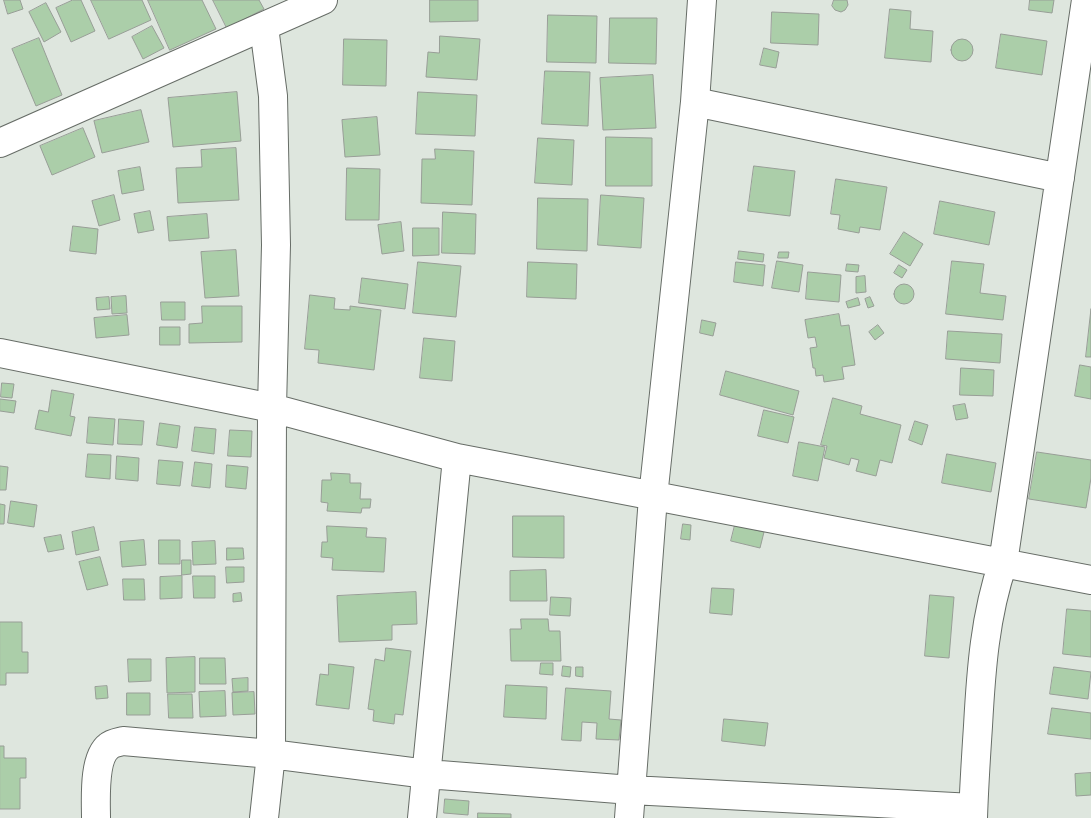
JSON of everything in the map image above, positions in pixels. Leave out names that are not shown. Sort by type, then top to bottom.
[{"type":"street","points":[[0,143],[323,0]]},
{"type":"street","points":[[629,818],[653,497],[695,102],[702,0]]},
{"type":"street","points":[[96,818],[98,772],[102,754],[109,746],[123,741],[271,754],[427,774],[973,813],[979,703],[987,623],[1003,563],[1086,0]]},
{"type":"street","points":[[264,27],[273,96],[276,245],[272,408],[271,754],[264,818]]},
{"type":"street","points":[[695,102],[1060,178]]},
{"type":"street","points":[[0,353],[272,408],[457,458],[1091,580]]},
{"type":"street","points":[[422,818],[457,458]]},
{"type":"building","points":[[4,0],[20,0],[23,9],[8,14]]},
{"type":"building","points":[[73,0],[81,0],[95,31],[71,42],[56,8]]},
{"type":"building","points":[[91,0],[142,0],[151,20],[109,39]]},
{"type":"building","points":[[148,0],[202,0],[216,29],[170,50]]},
{"type":"building","points":[[213,0],[259,0],[264,9],[227,28]]},
{"type":"building","points":[[430,0],[478,0],[478,21],[430,22]]},
{"type":"building","points":[[834,0],[847,0],[848,5],[845,10],[841,12],[835,10],[832,6]]},
{"type":"building","points":[[1030,0],[1054,0],[1052,13],[1029,10]]},
{"type":"building","points":[[46,3],[61,32],[44,42],[29,12]]},
{"type":"building","points":[[890,9],[911,11],[910,29],[933,31],[931,62],[885,58]]},
{"type":"building","points":[[772,12],[819,14],[818,45],[771,43]]},
{"type":"building","points":[[548,15],[597,16],[596,63],[547,62]]},
{"type":"building","points":[[610,18],[657,18],[656,64],[609,63]]},
{"type":"building","points":[[152,26],[164,48],[143,59],[132,37]]},
{"type":"building","points":[[1001,34],[1047,41],[1042,75],[996,68]]},
{"type":"building","points":[[440,36],[480,39],[477,80],[426,77],[428,52],[439,53]]},
{"type":"building","points":[[39,38],[62,95],[36,106],[12,49]]},
{"type":"building","points":[[344,39],[387,40],[386,86],[343,85]]},
{"type":"building","points":[[962,39],[970,42],[973,50],[970,58],[962,61],[954,58],[951,50],[954,42]]},
{"type":"building","points":[[764,48],[779,52],[776,68],[760,65]]},
{"type":"building","points":[[545,71],[590,72],[588,126],[542,124]]},
{"type":"building","points":[[653,75],[656,128],[603,130],[600,78]]},
{"type":"building","points":[[237,92],[241,141],[173,147],[168,98]]},
{"type":"building","points":[[418,92],[477,95],[475,136],[416,134]]},
{"type":"building","points":[[141,110],[149,142],[102,153],[94,121]]},
{"type":"building","points":[[377,117],[380,155],[345,157],[342,120]]},
{"type":"building","points":[[83,128],[95,157],[52,175],[40,146]]},
{"type":"building","points":[[606,137],[652,138],[652,186],[606,186]]},
{"type":"building","points":[[538,138],[574,140],[572,185],[535,183]]},
{"type":"building","points":[[236,148],[239,200],[178,203],[176,168],[202,167],[201,150]]},
{"type":"building","points":[[435,149],[474,151],[472,205],[421,203],[422,159],[435,159]]},
{"type":"building","points":[[754,166],[795,171],[790,216],[748,211]]},
{"type":"building","points":[[140,167],[144,190],[122,194],[118,171]]},
{"type":"building","points":[[347,168],[380,169],[379,220],[346,220]]},
{"type":"building","points":[[836,179],[887,187],[880,230],[860,227],[859,233],[838,229],[840,215],[831,214]]},
{"type":"building","points":[[114,195],[120,220],[99,226],[92,201]]},
{"type":"building","points":[[601,195],[644,198],[641,248],[598,245]]},
{"type":"building","points":[[538,198],[588,199],[587,251],[537,249]]},
{"type":"building","points":[[940,201],[995,212],[989,245],[934,234]]},
{"type":"building","points":[[150,211],[154,230],[138,233],[134,214]]},
{"type":"building","points":[[443,212],[476,214],[475,254],[442,253]]},
{"type":"building","points":[[207,214],[209,238],[169,241],[167,217]]},
{"type":"building","points":[[401,222],[404,251],[382,254],[378,225]]},
{"type":"building","points":[[73,226],[98,229],[96,254],[70,251]]},
{"type":"building","points":[[413,228],[439,228],[439,255],[413,256]]},
{"type":"building","points":[[904,232],[923,244],[910,266],[890,254]]},
{"type":"building","points":[[236,250],[239,296],[205,298],[201,252]]},
{"type":"building","points":[[739,251],[764,254],[763,262],[738,259]]},
{"type":"building","points":[[779,252],[789,252],[788,258],[778,258]]},
{"type":"building","points":[[777,261],[803,265],[799,292],[772,288]]},
{"type":"building","points":[[952,261],[984,264],[980,293],[1006,296],[1003,320],[946,314]]},
{"type":"building","points":[[418,262],[461,266],[456,317],[413,313]]},
{"type":"building","points":[[528,262],[577,264],[576,299],[527,297]]},
{"type":"building","points":[[736,262],[765,265],[763,286],[734,282]]},
{"type":"building","points":[[847,264],[859,265],[858,272],[846,271]]},
{"type":"building","points":[[899,265],[907,270],[902,278],[894,273]]},
{"type":"building","points":[[808,272],[841,275],[839,302],[806,299]]},
{"type":"building","points":[[865,276],[866,292],[856,293],[856,277]]},
{"type":"building","points":[[362,278],[408,284],[405,309],[359,303]]},
{"type":"building","points":[[904,284],[911,287],[914,294],[911,301],[904,304],[897,301],[894,294],[897,287]]},
{"type":"building","points":[[310,295],[335,298],[334,309],[350,310],[350,306],[381,310],[374,370],[318,363],[319,350],[305,349]]},
{"type":"building","points":[[126,296],[127,313],[112,314],[111,297]]},
{"type":"building","points":[[109,297],[110,309],[97,310],[96,298]]},
{"type":"building","points":[[870,297],[874,306],[868,308],[865,299]]},
{"type":"building","points":[[858,298],[860,305],[848,308],[846,302]]},
{"type":"building","points":[[161,302],[185,302],[185,320],[162,320]]},
{"type":"building","points":[[202,306],[242,306],[242,342],[189,343],[189,324],[202,323]]},
{"type":"building","points":[[1091,309],[1091,357],[1086,357]]},
{"type":"building","points":[[839,314],[841,326],[849,325],[855,365],[842,367],[844,379],[824,382],[823,375],[816,376],[815,368],[813,368],[810,348],[817,347],[815,337],[808,338],[805,320]]},
{"type":"building","points":[[127,315],[129,335],[96,338],[94,318]]},
{"type":"building","points":[[702,320],[716,323],[713,336],[700,333]]},
{"type":"building","points":[[878,325],[884,333],[875,340],[869,332]]},
{"type":"building","points":[[160,327],[180,327],[180,345],[160,345]]},
{"type":"building","points":[[948,331],[1002,334],[1000,363],[946,359]]},
{"type":"building","points":[[424,338],[455,341],[452,381],[420,378]]},
{"type":"building","points":[[1080,365],[1091,367],[1091,399],[1075,396]]},
{"type":"building","points":[[961,368],[994,370],[993,396],[960,395]]},
{"type":"building","points":[[726,371],[799,391],[793,415],[720,395]]},
{"type":"building","points":[[2,383],[14,384],[12,398],[1,397]]},
{"type":"building","points":[[52,390],[74,394],[70,416],[75,417],[71,436],[35,429],[39,410],[48,412]]},
{"type":"building","points":[[833,398],[862,406],[860,414],[901,425],[892,463],[880,460],[876,476],[856,471],[859,460],[851,458],[849,465],[824,458],[827,446],[821,445]]},
{"type":"building","points":[[0,399],[16,401],[14,413],[0,411]]},
{"type":"building","points":[[965,404],[968,418],[956,420],[953,406]]},
{"type":"building","points":[[764,410],[794,417],[788,443],[758,436]]},
{"type":"building","points":[[89,417],[115,419],[113,445],[87,443]]},
{"type":"building","points":[[119,419],[144,421],[142,445],[118,444]]},
{"type":"building","points":[[915,421],[928,425],[922,445],[909,440]]},
{"type":"building","points":[[160,423],[180,426],[177,448],[157,445]]},
{"type":"building","points":[[195,427],[216,429],[214,454],[192,451]]},
{"type":"building","points":[[230,430],[252,431],[251,457],[228,456]]},
{"type":"building","points":[[799,442],[825,447],[818,481],[793,476]]},
{"type":"building","points":[[1037,452],[1091,460],[1091,478],[1086,508],[1029,499]]},
{"type":"building","points":[[88,454],[111,455],[110,479],[86,477]]},
{"type":"building","points":[[947,454],[996,463],[991,492],[942,483]]},
{"type":"building","points":[[117,456],[139,458],[138,481],[116,479]]},
{"type":"building","points":[[159,460],[183,462],[180,486],[157,484]]},
{"type":"building","points":[[195,462],[212,464],[210,488],[192,486]]},
{"type":"building","points":[[227,465],[248,467],[246,489],[226,487]]},
{"type":"building","points":[[0,466],[8,467],[6,490],[0,490]]},
{"type":"building","points":[[331,473],[350,474],[350,483],[361,483],[360,499],[371,499],[370,508],[362,508],[361,513],[327,511],[328,503],[321,502],[322,480],[331,480]]},
{"type":"building","points":[[11,501],[37,505],[34,527],[8,523]]},
{"type":"building","points":[[0,504],[5,505],[4,524],[0,524]]},
{"type":"building","points":[[513,516],[564,516],[564,558],[513,557]]},
{"type":"building","points":[[683,524],[691,525],[690,540],[681,539]]},
{"type":"building","points":[[735,525],[764,532],[760,548],[731,541]]},
{"type":"building","points":[[327,526],[367,528],[366,537],[386,538],[384,572],[332,570],[333,558],[321,557],[322,542],[327,542]]},
{"type":"building","points":[[94,527],[99,550],[76,555],[72,532]]},
{"type":"building","points":[[61,535],[64,549],[48,552],[44,538]]},
{"type":"building","points":[[144,540],[146,565],[122,567],[120,542]]},
{"type":"building","points":[[159,540],[180,540],[180,564],[159,564]]},
{"type":"building","points":[[215,541],[216,564],[193,565],[192,542]]},
{"type":"building","points":[[227,548],[243,548],[244,559],[227,560]]},
{"type":"building","points":[[100,557],[108,585],[87,590],[79,562]]},
{"type":"building","points":[[182,560],[191,560],[191,574],[182,575]]},
{"type":"building","points":[[226,567],[244,567],[244,582],[227,583]]},
{"type":"building","points":[[546,570],[547,601],[510,601],[510,571]]},
{"type":"building","points":[[182,576],[182,598],[160,599],[160,577]]},
{"type":"building","points":[[193,576],[215,576],[215,598],[194,598]]},
{"type":"building","points":[[123,579],[144,579],[145,600],[124,600]]},
{"type":"building","points":[[712,588],[734,589],[732,615],[710,613]]},
{"type":"building","points":[[416,592],[417,624],[392,625],[392,640],[339,642],[337,596]]},
{"type":"building","points":[[241,593],[242,601],[233,602],[233,594]]},
{"type":"building","points":[[930,595],[954,597],[949,658],[925,656]]},
{"type":"building","points":[[551,597],[571,598],[570,616],[550,615]]},
{"type":"building","points":[[1067,609],[1091,611],[1091,657],[1063,654]]},
{"type":"building","points":[[521,619],[548,619],[549,631],[560,631],[561,661],[511,661],[510,629],[521,629]]},
{"type":"building","points":[[0,622],[22,622],[22,652],[28,652],[28,673],[6,673],[6,685],[0,685]]},
{"type":"building","points":[[386,648],[411,651],[403,715],[395,714],[394,724],[373,721],[374,710],[368,709],[375,659],[384,661]]},
{"type":"building","points":[[195,657],[195,692],[167,693],[166,658]]},
{"type":"building","points":[[200,658],[225,658],[226,684],[200,684]]},
{"type":"building","points":[[128,659],[151,659],[151,681],[129,682]]},
{"type":"building","points":[[541,663],[553,663],[553,675],[540,674]]},
{"type":"building","points":[[329,664],[354,667],[349,709],[316,705],[320,674],[328,675]]},
{"type":"building","points":[[563,666],[571,667],[570,677],[562,676]]},
{"type":"building","points":[[576,667],[583,667],[583,677],[576,676]]},
{"type":"building","points":[[1054,667],[1091,672],[1088,699],[1050,694]]},
{"type":"building","points":[[248,678],[248,691],[233,692],[232,679]]},
{"type":"building","points":[[506,685],[547,687],[546,719],[504,717]]},
{"type":"building","points":[[107,686],[108,698],[96,699],[95,687]]},
{"type":"building","points":[[566,688],[611,691],[609,719],[621,720],[619,740],[596,739],[597,723],[582,722],[581,741],[562,740]]},
{"type":"building","points":[[225,691],[226,716],[200,717],[199,692]]},
{"type":"building","points":[[254,692],[255,714],[233,715],[232,693]]},
{"type":"building","points":[[127,693],[150,693],[150,715],[127,715]]},
{"type":"building","points":[[168,694],[192,694],[193,718],[169,718]]},
{"type":"building","points":[[1052,708],[1091,713],[1091,739],[1048,734]]},
{"type":"building","points":[[724,719],[768,723],[765,746],[722,741]]},
{"type":"building","points":[[0,746],[4,746],[4,758],[26,758],[26,778],[20,778],[20,809],[0,809]]},
{"type":"building","points":[[1091,773],[1091,795],[1076,796],[1075,774]]},
{"type":"building","points":[[445,799],[469,801],[468,815],[444,813]]},
{"type":"building","points":[[478,813],[511,814],[511,818],[478,818]]}]
